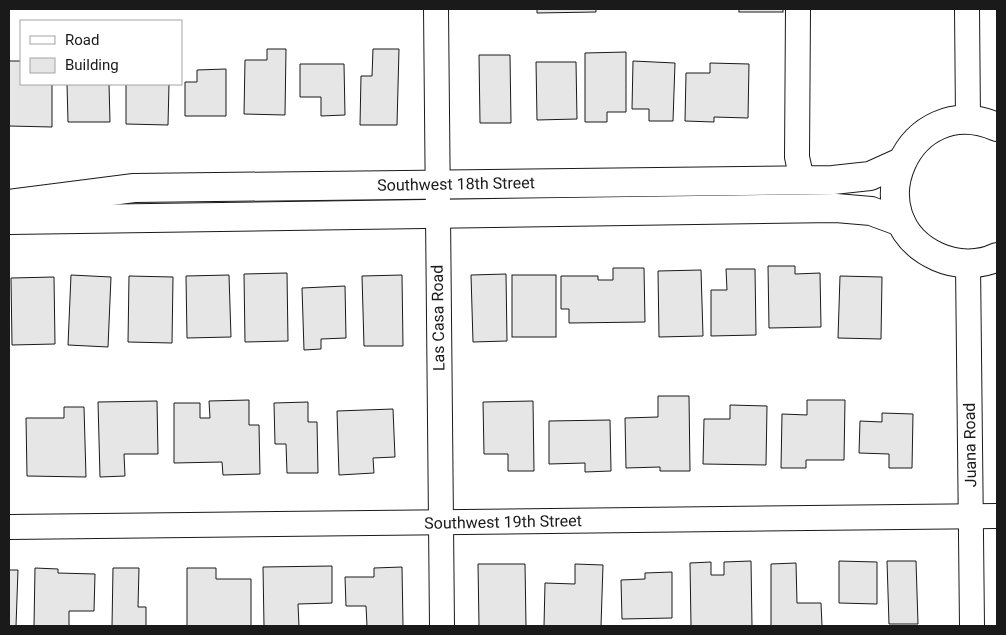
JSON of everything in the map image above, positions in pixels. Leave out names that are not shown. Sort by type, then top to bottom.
[{"type":"main road","points":[[997,127],[988,123],[968,120],[951,121],[935,126],[921,135],[910,147],[901,162],[894,192],[896,208],[901,222],[913,239],[928,253],[948,261],[968,264],[997,257]]},
{"type":"main road","name":"Southwest 18th Street","points":[[9,204],[134,188],[833,180],[870,176],[901,162]]},
{"type":"main road","points":[[802,180],[802,209]]},
{"type":"main road","name":"Southwest 18th Street","points":[[9,220],[836,208],[871,211],[901,222]]},
{"type":"street","name":"Las Casa Road","points":[[436,9],[436,184],[442,626]]},
{"type":"street","points":[[798,9],[797,157],[802,180]]},
{"type":"street","points":[[967,9],[968,120]]},
{"type":"street","name":"Juana Road","points":[[968,264],[972,626]]},
{"type":"street","name":"Southwest 19th Street","points":[[9,527],[997,516]]},
{"type":"building","points":[[537,9],[596,9],[596,12],[537,13]]},
{"type":"building","points":[[739,9],[783,9],[783,12],[739,12]]},
{"type":"building","points":[[267,49],[286,49],[285,115],[244,114],[245,60],[267,60]]},
{"type":"building","points":[[373,49],[399,49],[397,125],[360,125],[361,76],[372,76]]},
{"type":"building","points":[[626,52],[626,112],[607,112],[607,122],[585,122],[585,53]]},
{"type":"building","points":[[479,55],[510,55],[511,123],[480,123]]},
{"type":"building","points":[[9,61],[20,61],[20,85],[52,85],[52,127],[9,126]]},
{"type":"building","points":[[633,61],[675,63],[673,121],[649,121],[649,109],[632,109]]},
{"type":"building","points":[[536,62],[576,62],[577,119],[537,120]]},
{"type":"building","points":[[710,63],[749,64],[748,118],[714,117],[714,122],[685,121],[686,73],[710,73]]},
{"type":"building","points":[[300,64],[344,64],[345,115],[321,116],[321,97],[300,97]]},
{"type":"building","points":[[226,69],[226,116],[185,116],[185,82],[197,82],[197,70]]},
{"type":"building","points":[[67,85],[109,85],[110,122],[68,122]]},
{"type":"building","points":[[126,85],[169,85],[168,125],[126,124]]},
{"type":"building","points":[[768,266],[795,266],[795,274],[820,273],[821,327],[769,328]]},
{"type":"building","points":[[613,268],[644,268],[645,322],[569,323],[569,309],[561,309],[561,276],[598,276],[598,280],[613,280]]},
{"type":"building","points":[[726,269],[755,269],[756,335],[711,336],[711,290],[727,290]]},
{"type":"building","points":[[701,270],[703,336],[659,337],[658,271]]},
{"type":"building","points":[[287,273],[288,341],[245,342],[244,274]]},
{"type":"building","points":[[506,274],[507,341],[473,342],[471,275]]},
{"type":"building","points":[[71,275],[111,277],[108,347],[68,345]]},
{"type":"building","points":[[229,275],[231,337],[187,338],[186,276]]},
{"type":"building","points":[[402,275],[403,346],[364,346],[362,276]]},
{"type":"building","points":[[512,275],[556,275],[556,337],[512,337]]},
{"type":"building","points":[[129,276],[173,277],[172,343],[128,342]]},
{"type":"building","points":[[840,276],[882,277],[881,339],[838,338]]},
{"type":"building","points":[[54,277],[55,344],[12,345],[11,278]]},
{"type":"building","points":[[345,286],[346,338],[321,339],[321,349],[304,350],[302,288]]},
{"type":"building","points":[[658,396],[689,396],[690,471],[660,471],[660,467],[626,468],[625,418],[658,417]]},
{"type":"building","points":[[249,400],[249,425],[259,425],[260,474],[223,475],[222,462],[174,463],[174,403],[200,403],[200,418],[210,418],[209,401]]},
{"type":"building","points":[[807,400],[845,400],[844,460],[806,460],[806,468],[781,468],[782,414],[807,415]]},
{"type":"building","points":[[157,401],[158,454],[124,454],[125,476],[100,477],[98,402]]},
{"type":"building","points":[[533,401],[534,471],[508,471],[508,454],[484,454],[483,402]]},
{"type":"building","points":[[308,402],[308,422],[317,422],[318,473],[287,473],[286,444],[275,444],[274,403]]},
{"type":"building","points":[[730,405],[767,406],[766,465],[703,464],[704,419],[730,419]]},
{"type":"building","points":[[64,407],[84,407],[86,477],[27,476],[26,418],[64,418]]},
{"type":"building","points":[[393,409],[395,457],[373,458],[374,473],[339,475],[337,411]]},
{"type":"building","points":[[882,413],[913,414],[912,468],[889,468],[889,454],[859,453],[860,421],[882,422]]},
{"type":"building","points":[[610,420],[611,471],[585,472],[585,463],[549,464],[549,421]]},
{"type":"building","points":[[751,561],[752,626],[691,626],[690,563],[711,562],[711,575],[724,575],[724,562]]},
{"type":"building","points":[[839,561],[877,562],[877,604],[839,603]]},
{"type":"building","points":[[887,561],[916,561],[918,624],[889,624]]},
{"type":"building","points":[[796,563],[797,603],[821,603],[822,626],[771,626],[771,564]]},
{"type":"building","points":[[478,564],[525,564],[526,626],[479,626]]},
{"type":"building","points":[[575,564],[603,565],[601,626],[544,626],[545,583],[575,584]]},
{"type":"building","points":[[332,566],[332,603],[298,604],[299,626],[264,626],[263,567]]},
{"type":"building","points":[[402,567],[403,626],[367,626],[366,606],[346,606],[345,577],[374,577],[374,568]]},
{"type":"building","points":[[35,568],[58,569],[58,573],[95,574],[94,611],[69,611],[69,626],[34,626]]},
{"type":"building","points":[[113,568],[139,568],[138,607],[146,607],[146,626],[112,626]]},
{"type":"building","points":[[187,568],[216,568],[216,579],[251,579],[251,626],[187,626]]},
{"type":"building","points":[[9,570],[18,570],[16,626],[9,626]]},
{"type":"building","points":[[672,572],[672,618],[622,619],[621,580],[645,579],[645,573]]}]
